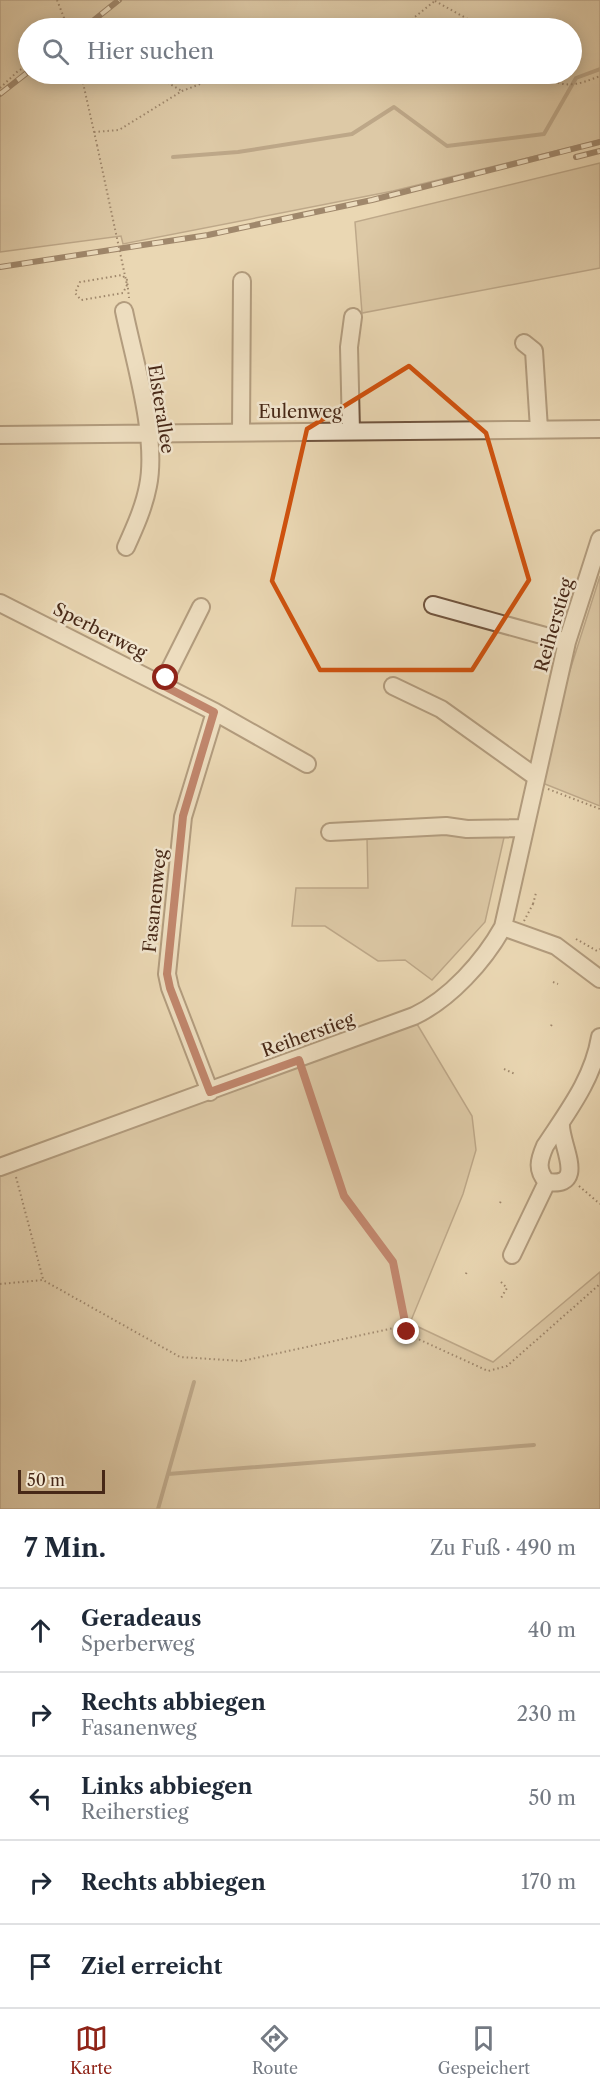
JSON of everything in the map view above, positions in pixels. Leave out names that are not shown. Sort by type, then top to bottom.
[{"type":"street","points":[[241,432],[242,281]]},
{"type":"street","name":"Elsterallee","points":[[126,304],[149,432],[151,460],[149,484],[140,516],[126,547]]},
{"type":"street","points":[[351,431],[349,347],[353,317]]},
{"type":"street","points":[[524,343],[534,351],[539,429]]},
{"type":"street","name":"Eulenweg","points":[[0,435],[600,429]]},
{"type":"street","name":"Reiherstieg","points":[[6,1165],[299,1060],[430,1008],[511,929],[523,828],[567,642],[600,539]]},
{"type":"street","name":"Sperberweg","points":[[0,603],[214,712],[308,764]]},
{"type":"street","points":[[433,605],[567,642]]},
{"type":"street","points":[[162,685],[201,607]]},
{"type":"street","points":[[393,686],[441,709],[535,780]]},
{"type":"street","name":"Fasanenweg","points":[[210,1092],[170,988],[167,974],[183,816],[214,712]]},
{"type":"street","points":[[330,832],[446,826],[467,829],[523,828]]},
{"type":"street","points":[[511,929],[556,946],[600,979]]},
{"type":"street","points":[[547,1182],[539,1167],[541,1156],[584,1086],[593,1065],[600,1037]]},
{"type":"street","points":[[547,1182],[555,1183],[568,1176],[570,1162],[560,1134],[561,1123]]},
{"type":"street","points":[[512,1255],[547,1182]]},
{"type":"path","points":[[57,0],[64,18]]},
{"type":"path","points":[[412,18],[435,0],[466,18]]},
{"type":"path","points":[[0,88],[18,71]]},
{"type":"path","points":[[582,84],[600,76]]},
{"type":"path","points":[[83,84],[124,274],[127,285],[123,293],[100,298],[81,300],[75,293],[77,284],[80,282],[122,275],[125,276],[127,280],[126,304]]},
{"type":"path","points":[[169,84],[182,92]]},
{"type":"path","points":[[94,132],[119,130],[182,92],[201,84]]},
{"type":"path","points":[[561,84],[576,86],[581,84]]},
{"type":"path","points":[[535,780],[600,809]]},
{"type":"path","points":[[511,929],[534,905],[536,893]]},
{"type":"path","points":[[576,939],[589,948],[597,951],[600,949]]},
{"type":"path","points":[[553,982],[558,984]]},
{"type":"path","points":[[551,1026],[553,1022]]},
{"type":"path","points":[[299,1060],[344,1196],[393,1262],[407,1332]]},
{"type":"path","points":[[504,1069],[515,1074]]},
{"type":"path","points":[[6,1165],[43,1280]]},
{"type":"path","points":[[568,1176],[600,1204]]},
{"type":"path","points":[[500,1203],[502,1198]]},
{"type":"path","points":[[0,1284],[43,1280],[180,1357],[242,1361],[394,1328],[488,1371],[499,1370],[507,1366],[600,1284]]},
{"type":"path","points":[[501,1282],[507,1287],[501,1298]]},
{"type":"highlighted area","points":[[409,366],[486,433],[529,580],[472,670],[320,670],[272,581],[307,429]]},
{"type":"shaded area","points":[[0,0],[600,0],[600,140],[393,191],[123,244],[121,236],[0,252]]},
{"type":"shaded area","points":[[600,163],[600,268],[362,313],[355,222]]},
{"type":"shaded area","points":[[600,576],[600,806],[535,780]]},
{"type":"shaded area","points":[[505,833],[485,922],[432,980],[405,960],[378,961],[325,926],[292,926],[296,888],[368,888],[367,837]]},
{"type":"shaded area","points":[[417,1024],[472,1116],[476,1150],[463,1194],[410,1323],[493,1362],[600,1272],[600,1509],[0,1509],[0,1172]]},
{"type":"waterway","points":[[582,76],[600,69]]},
{"type":"waterway","points":[[173,157],[238,152],[352,134],[394,107],[447,146],[544,134],[573,84]]},
{"type":"waterway","points":[[158,1509],[194,1382]]},
{"type":"waterway","points":[[168,1474],[534,1445]]},
{"type":"railway","points":[[96,18],[119,0]]},
{"type":"railway","points":[[0,94],[18,80]]},
{"type":"railway","points":[[0,267],[208,235],[372,200],[600,142]]},
{"type":"railway","points":[[576,157],[600,151]]},
{"type":"route","points":[[166,678],[162,685],[214,712],[183,816],[168,959],[167,974],[170,988],[210,1092],[299,1060],[344,1196],[393,1262],[407,1332]]}]
